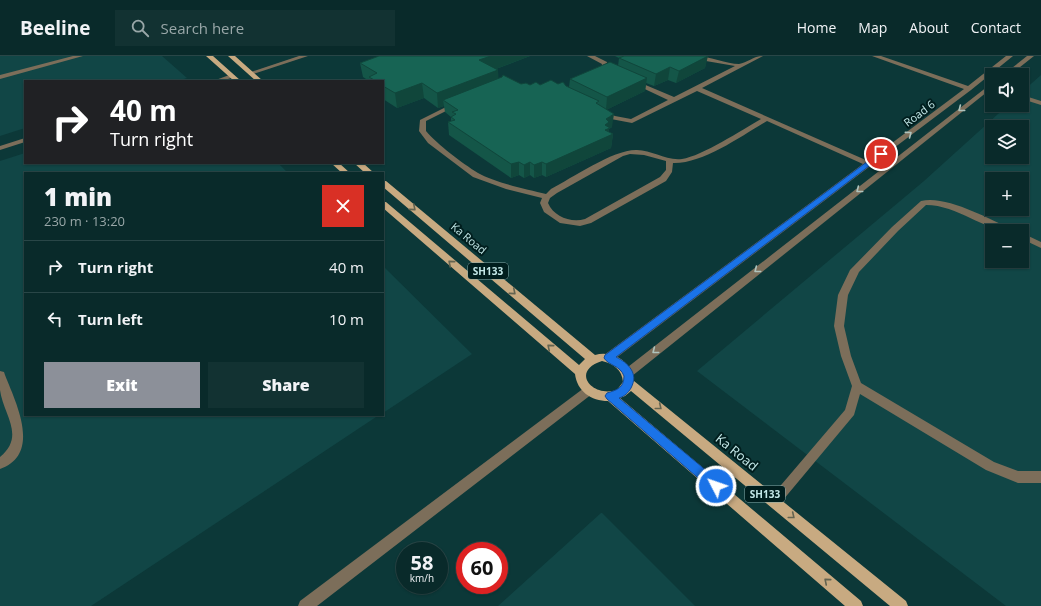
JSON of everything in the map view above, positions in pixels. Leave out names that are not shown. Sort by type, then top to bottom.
[{"type":"main road","points":[[209,56],[237,80]]},
{"type":"main road","points":[[231,56],[259,80]]},
{"type":"main road","points":[[335,164],[345,172]]},
{"type":"main road","points":[[359,164],[369,172]]},
{"type":"main road","name":"Ka Road","points":[[384,184],[593,358]]},
{"type":"main road","name":"SH133","points":[[384,205],[580,372],[580,379],[588,390],[596,395],[610,396],[856,606]]},
{"type":"main road","points":[[580,372],[582,366],[593,358],[608,358]]},
{"type":"main road","name":"SH133","points":[[608,358],[622,364],[628,378]]},
{"type":"main road","points":[[610,396],[620,393],[626,388],[628,378]]},
{"type":"main road","name":"Ka Road","points":[[628,378],[774,502],[901,606]]},
{"type":"street","points":[[0,77],[80,56]]},
{"type":"street","points":[[590,56],[605,63],[604,68]]},
{"type":"street","points":[[698,56],[714,62],[729,62],[741,66]]},
{"type":"street","points":[[594,109],[613,118],[632,121],[760,56]]},
{"type":"street","points":[[875,56],[969,89]]},
{"type":"street","name":"Road 6","points":[[608,358],[969,89],[1010,56]]},
{"type":"street","points":[[1015,68],[1031,56]]},
{"type":"street","points":[[250,73],[300,57]]},
{"type":"street","points":[[597,72],[604,68]]},
{"type":"street","points":[[604,68],[610,72]]},
{"type":"street","points":[[219,80],[232,76]]},
{"type":"street","points":[[624,78],[674,100]]},
{"type":"street","points":[[978,82],[985,84]]},
{"type":"street","points":[[696,88],[884,170]]},
{"type":"street","name":"Road 6","points":[[628,378],[884,170],[985,91]]},
{"type":"street","points":[[1029,99],[1041,103]]},
{"type":"street","points":[[465,101],[423,120],[422,131],[431,141],[476,175],[510,188],[547,197]]},
{"type":"street","points":[[668,160],[670,167],[669,173],[663,179],[588,221],[572,223],[562,221],[547,210],[544,203],[547,197],[554,191],[621,154],[630,151],[639,151],[650,153],[668,160],[681,160],[694,157],[766,119]]},
{"type":"street","points":[[0,148],[24,140]]},
{"type":"street","points":[[774,502],[850,412],[857,386],[846,356],[839,326],[843,295],[855,270],[895,229],[924,203],[936,203],[955,208],[993,224]]},
{"type":"street","points":[[1029,239],[1041,245]]},
{"type":"street","points":[[0,375],[20,432],[17,447],[8,459],[0,464]]},
{"type":"street","points":[[857,386],[990,466],[1018,477],[1041,476]]},
{"type":"street","points":[[305,606],[588,390]]},
{"type":"shaded area","points":[[0,56],[162,56],[187,78],[180,80],[24,80],[24,128],[0,136]]},
{"type":"shaded area","points":[[1041,75],[1041,606],[1006,606],[697,371],[924,181],[985,126],[985,164],[1029,164],[1029,120],[991,120],[1000,112],[1029,112],[1029,86]]},
{"type":"shaded area","points":[[24,153],[24,164],[279,164],[287,172],[24,172],[24,416],[377,416],[91,606],[0,606],[0,161]]},
{"type":"shaded area","points":[[384,267],[472,354],[384,412]]},
{"type":"shaded area","points":[[601,513],[695,606],[498,606]]},
{"type":"building","points":[[379,56],[491,56],[479,60],[498,70],[437,93],[422,83],[395,93],[384,87],[384,80],[374,80],[369,77],[377,73],[360,63]]},
{"type":"building","points":[[624,56],[708,56],[679,71],[670,67],[656,74],[619,58]]},
{"type":"building","points":[[610,62],[647,78],[607,97],[570,79]]},
{"type":"building","points":[[503,75],[521,84],[526,83],[530,85],[536,82],[540,85],[551,80],[558,84],[563,82],[566,86],[599,101],[596,103],[614,114],[606,119],[609,122],[605,125],[610,128],[605,130],[613,134],[546,164],[542,162],[534,165],[530,162],[524,165],[519,162],[511,164],[448,122],[455,120],[451,117],[456,114],[452,112],[458,110],[443,100],[502,77]]},
{"type":"route","points":[[716,486],[610,396],[620,393],[626,388],[629,383],[629,376],[627,370],[622,364],[616,360],[608,358],[881,154]]}]
